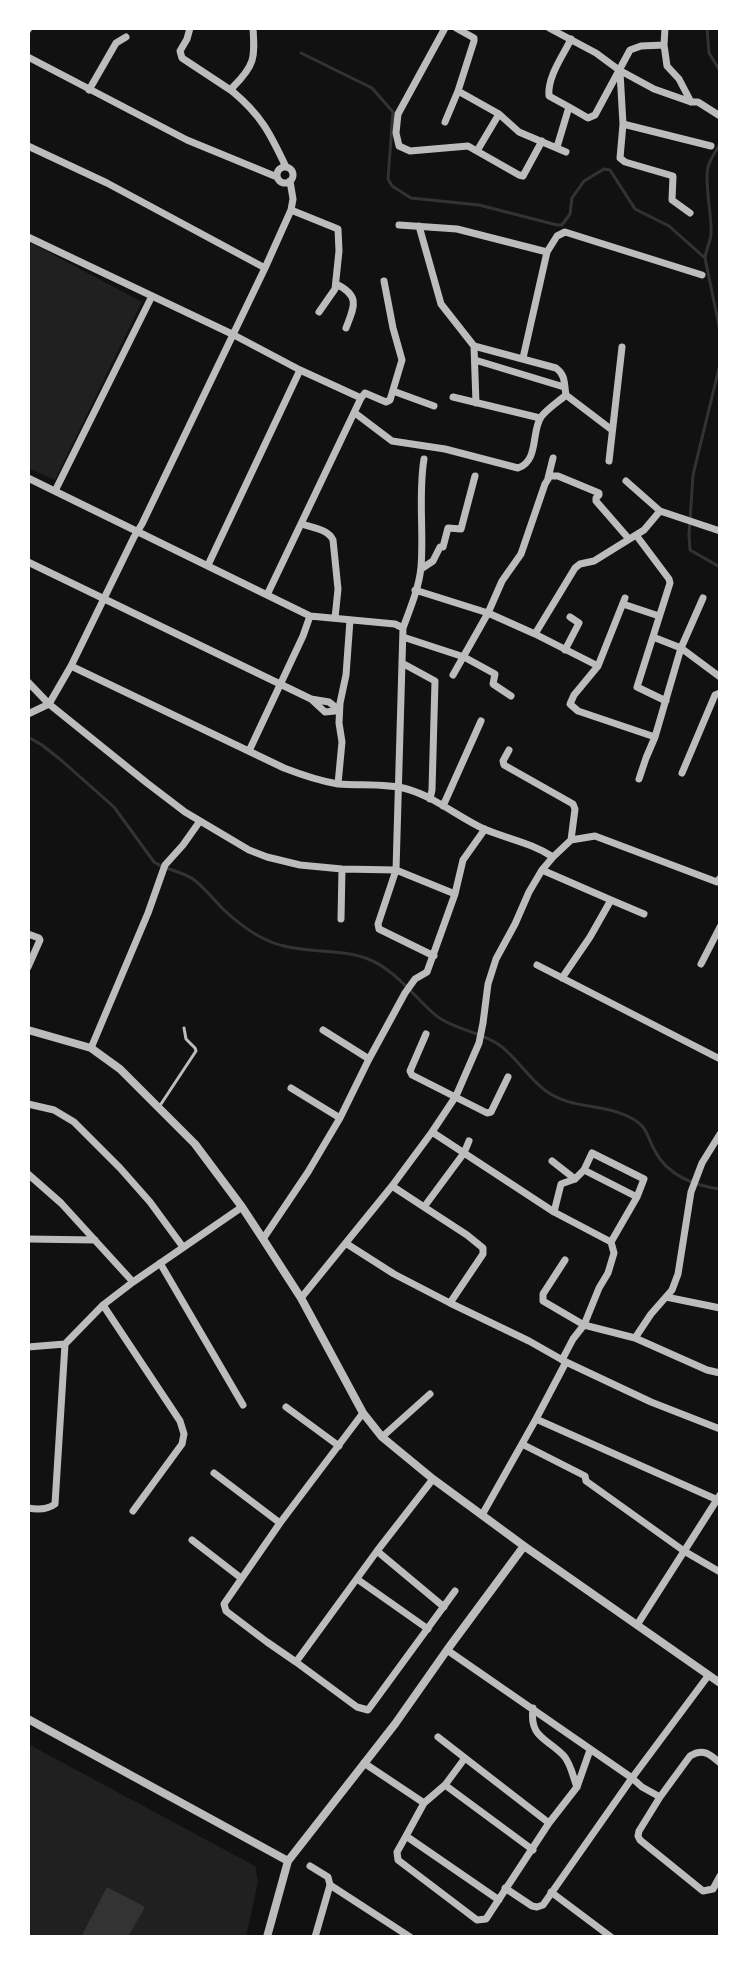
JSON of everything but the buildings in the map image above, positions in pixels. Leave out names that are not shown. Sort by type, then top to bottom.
[{"type":"street","points":[[28,714],[49,704],[71,666],[291,210],[290,181],[293,172],[286,167],[259,117],[244,100],[182,58],[180,51],[190,28]]},
{"type":"street","points":[[232,91],[252,63],[255,51],[253,28]]},
{"type":"street","points":[[445,28],[398,114],[397,141],[402,149],[410,151],[464,145],[523,176],[542,141]]},
{"type":"street","points":[[445,122],[474,41],[474,38],[456,28]]},
{"type":"street","points":[[549,28],[654,89],[698,102],[720,116]]},
{"type":"street","points":[[665,28],[667,66],[679,79],[691,102]]},
{"type":"street","points":[[89,90],[116,43],[126,37]]},
{"type":"street","points":[[571,39],[553,74],[549,96],[584,116],[592,117],[630,50],[664,45]]},
{"type":"street","points":[[28,57],[187,140],[283,182],[290,181]]},
{"type":"street","points":[[619,70],[622,160],[673,176],[672,200],[690,213]]},
{"type":"street","points":[[458,91],[499,114],[519,132],[566,152]]},
{"type":"street","points":[[557,147],[569,107]]},
{"type":"street","points":[[477,151],[499,114]]},
{"type":"street","points":[[623,124],[711,146]]},
{"type":"street","points":[[28,146],[107,183],[265,268]]},
{"type":"street","points":[[277,177],[279,170],[286,167]]},
{"type":"street","points":[[291,210],[338,229],[336,284],[319,312]]},
{"type":"street","points":[[399,225],[457,229],[547,252]]},
{"type":"street","points":[[419,226],[441,304],[474,346],[476,403]]},
{"type":"street","points":[[523,358],[547,252],[557,236],[565,232],[702,275]]},
{"type":"street","points":[[28,237],[361,398]]},
{"type":"street","points":[[267,595],[361,398],[366,393],[388,402],[390,400],[402,359],[384,281]]},
{"type":"street","points":[[336,284],[354,298],[346,328]]},
{"type":"street","points":[[55,491],[152,296]]},
{"type":"street","points":[[355,413],[392,441],[445,449],[518,468],[526,465],[540,418],[565,391],[561,371],[474,346]]},
{"type":"street","points":[[609,461],[622,347]]},
{"type":"street","points":[[475,360],[565,391],[612,430]]},
{"type":"street","points":[[208,565],[300,370]]},
{"type":"street","points":[[393,391],[434,406]]},
{"type":"street","points":[[453,397],[540,418]]},
{"type":"street","points":[[453,675],[524,546],[553,458]]},
{"type":"street","points":[[424,459],[421,480],[421,569],[403,633],[396,870],[378,927],[434,956]]},
{"type":"street","points":[[548,478],[555,475],[599,493],[596,501],[633,537],[669,579],[637,687],[666,701]]},
{"type":"street","points":[[421,569],[433,561],[440,547],[443,547],[448,528],[461,529],[475,476]]},
{"type":"street","points":[[28,478],[310,616],[395,624],[403,633],[464,657],[495,674],[493,684],[511,696]]},
{"type":"street","points":[[626,481],[660,511],[720,531]]},
{"type":"street","points":[[535,634],[571,571],[580,564],[594,561],[644,530],[660,511]]},
{"type":"street","points":[[302,524],[326,532],[333,540],[338,589],[335,618]]},
{"type":"street","points":[[28,562],[280,683],[311,699],[325,712],[337,712]]},
{"type":"street","points":[[415,590],[488,613],[598,666]]},
{"type":"street","points":[[639,779],[655,737],[681,648],[703,598]]},
{"type":"street","points":[[655,737],[578,711],[570,707],[570,701],[598,666],[624,601],[659,616]]},
{"type":"street","points":[[249,751],[310,616]]},
{"type":"street","points":[[565,650],[579,623],[570,617]]},
{"type":"street","points":[[338,784],[342,742],[337,712],[346,675],[350,620]]},
{"type":"street","points":[[653,637],[681,648],[719,674]]},
{"type":"street","points":[[402,663],[435,681],[430,799]]},
{"type":"street","points":[[71,666],[299,774],[338,784],[408,789],[485,829],[553,857]]},
{"type":"street","points":[[28,682],[49,704],[147,783],[200,821],[249,850],[300,865],[396,870],[455,894]]},
{"type":"street","points":[[682,773],[715,695],[720,693]]},
{"type":"street","points":[[443,806],[481,721]]},
{"type":"street","points":[[509,750],[504,765],[573,804],[571,840]]},
{"type":"street","points":[[91,1048],[143,926],[165,865],[200,821]]},
{"type":"street","points":[[263,1239],[340,1118],[405,993],[415,979],[425,974],[455,894],[463,860],[485,829]]},
{"type":"street","points":[[301,1298],[392,1186],[456,1096],[479,1043],[491,972],[529,892],[553,857],[571,840],[595,836],[719,881]]},
{"type":"street","points":[[341,919],[342,869]]},
{"type":"street","points":[[542,870],[644,914]]},
{"type":"street","points":[[562,978],[611,900]]},
{"type":"street","points":[[701,964],[720,927]]},
{"type":"street","points":[[28,934],[40,940],[28,967]]},
{"type":"street","points":[[537,965],[720,1059]]},
{"type":"street","points":[[28,1030],[91,1048],[120,1069],[195,1144],[242,1207],[301,1298],[363,1413],[382,1437],[524,1546],[720,1683]]},
{"type":"street","points":[[323,1030],[369,1059]]},
{"type":"street","points":[[426,1034],[410,1073],[487,1113],[490,1113],[508,1077]]},
{"type":"street","points":[[291,1088],[340,1118]]},
{"type":"street","points":[[28,1104],[54,1110],[74,1122],[140,1191],[183,1247]]},
{"type":"street","points":[[432,1132],[554,1212],[611,1242]]},
{"type":"street","points":[[635,1338],[672,1290],[678,1274],[691,1192],[702,1163],[720,1134]]},
{"type":"street","points":[[424,1207],[464,1153],[469,1141]]},
{"type":"street","points":[[482,1515],[536,1419],[573,1339],[584,1325],[612,1262],[614,1253],[611,1242],[644,1179],[594,1153],[590,1154],[584,1170],[575,1179],[561,1184],[554,1212]]},
{"type":"street","points":[[552,1161],[575,1179]]},
{"type":"street","points":[[584,1170],[637,1197]]},
{"type":"street","points":[[28,1174],[61,1203],[133,1282]]},
{"type":"street","points":[[392,1186],[483,1248],[483,1254],[450,1303]]},
{"type":"street","points":[[28,1508],[38,1510],[55,1504],[65,1344],[103,1305],[242,1207]]},
{"type":"street","points":[[28,1239],[95,1240]]},
{"type":"street","points":[[347,1244],[394,1274],[564,1361],[651,1402],[720,1429]]},
{"type":"street","points":[[565,1260],[543,1294],[543,1301],[584,1325],[635,1338],[699,1367],[720,1373]]},
{"type":"street","points":[[160,1263],[243,1405]]},
{"type":"street","points":[[666,1297],[720,1308]]},
{"type":"street","points":[[103,1305],[180,1421],[184,1434],[182,1444],[133,1511]]},
{"type":"street","points":[[28,1347],[65,1344]]},
{"type":"street","points":[[382,1437],[430,1394]]},
{"type":"street","points":[[286,1407],[339,1446]]},
{"type":"street","points":[[363,1413],[280,1523],[223,1608],[357,1707],[368,1710],[455,1591]]},
{"type":"street","points":[[536,1419],[719,1498],[637,1625]]},
{"type":"street","points":[[522,1444],[585,1476],[586,1481],[684,1551],[720,1572]]},
{"type":"street","points":[[214,1473],[280,1523]]},
{"type":"street","points":[[296,1662],[433,1479]]},
{"type":"street","points":[[192,1540],[241,1578]]},
{"type":"street","points":[[267,1937],[288,1861],[524,1546]]},
{"type":"street","points":[[377,1551],[444,1607]]},
{"type":"street","points":[[357,1579],[428,1629]]},
{"type":"street","points":[[447,1650],[660,1797]]},
{"type":"street","points":[[505,1888],[537,1907],[543,1905],[708,1676]]},
{"type":"street","points":[[533,1708],[536,1733],[565,1758],[577,1787]]},
{"type":"street","points":[[28,1719],[288,1861]]},
{"type":"street","points":[[438,1737],[549,1823]]},
{"type":"street","points":[[465,1758],[445,1785],[424,1803],[397,1852],[398,1860],[477,1920],[486,1919],[549,1823],[577,1787],[590,1750]]},
{"type":"street","points":[[720,1763],[703,1752],[690,1756],[660,1797],[638,1836],[703,1891],[713,1889],[720,1876]]},
{"type":"street","points":[[364,1763],[424,1803]]},
{"type":"street","points":[[445,1785],[533,1850]]},
{"type":"street","points":[[406,1836],[499,1900]]},
{"type":"street","points":[[310,1866],[328,1877],[330,1885],[315,1937]]},
{"type":"street","points":[[330,1885],[410,1937]]},
{"type":"street","points":[[551,1892],[611,1937]]},
{"type":"lane","points":[[159,1107],[196,1051],[186,1039],[184,1028]]},
{"type":"shaded area","points":[[29,244],[142,302],[55,480],[28,468]]},
{"type":"shaded area","points":[[28,1744],[255,1866],[258,1882],[246,1937],[28,1937]]},
{"type":"shaded area","points":[[107,1887],[145,1907],[128,1937],[81,1937]]},
{"type":"waterway","points":[[707,28],[709,53],[720,71]]},
{"type":"waterway","points":[[301,53],[372,88],[393,112],[388,179],[392,186],[411,198],[479,205],[562,225],[570,214],[572,198],[584,181],[604,169],[610,170],[635,209],[669,226],[705,258]]},
{"type":"waterway","points":[[720,144],[707,173],[711,233],[705,258],[720,331]]},
{"type":"waterway","points":[[720,364],[693,475],[689,535],[690,550],[720,567]]},
{"type":"waterway","points":[[28,737],[61,760],[114,807],[154,862],[193,879],[251,932],[284,946],[348,954],[377,963],[440,1018],[498,1044],[533,1080],[555,1097],[615,1111],[633,1119],[642,1126],[660,1159],[674,1173],[692,1182],[720,1189]]}]
